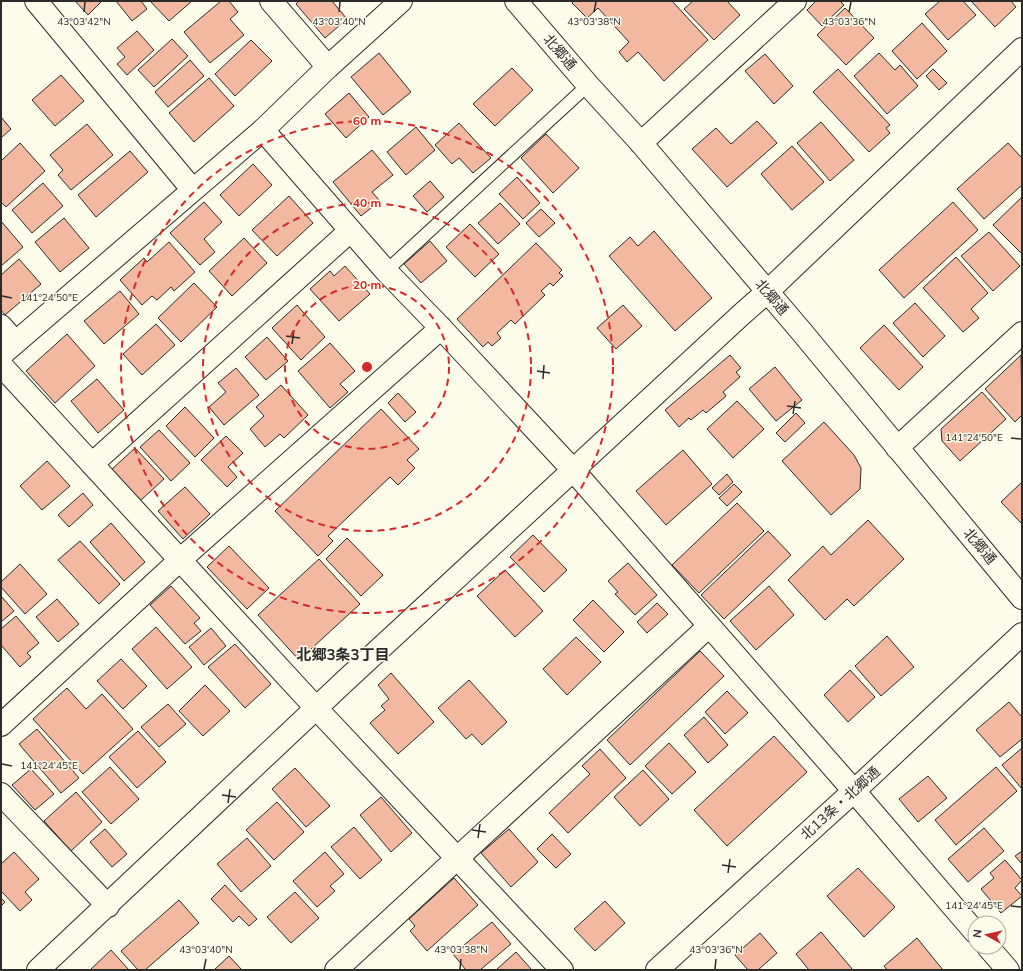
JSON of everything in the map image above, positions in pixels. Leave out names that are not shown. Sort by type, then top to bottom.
[{"type":"street","points":[[36,1],[192,189]]},
{"type":"street","points":[[271,1],[328,67]]},
{"type":"street","points":[[6,341],[263,130],[328,67],[401,1]]},
{"type":"street","name":"北郷通","points":[[516,1],[588,85],[641,143],[1022,598]]},
{"type":"street","points":[[641,143],[795,1]]},
{"type":"street","points":[[38,970],[108,906],[316,708],[767,292],[1022,49]]},
{"type":"street","points":[[263,130],[350,231],[573,470],[854,791],[967,923]]},
{"type":"street","points":[[92,464],[350,231]]},
{"type":"street","points":[[1,725],[180,560],[441,328]]},
{"type":"street","points":[[897,448],[1022,333]]},
{"type":"street","points":[[1,366],[316,708],[562,970]]},
{"type":"street","points":[[336,970],[708,626]]},
{"type":"street","name":"北13条・北郷通","points":[[657,970],[854,791],[1022,634]]},
{"type":"street","points":[[1,794],[108,906]]},
{"type":"street","points":[[995,955],[1008,970]]},
{"type":"lane","points":[[386,270],[588,85]]},
{"type":"building","points":[[75,1],[102,1],[88,15]]},
{"type":"building","points":[[116,1],[141,1],[147,9],[132,21]]},
{"type":"building","points":[[150,1],[192,1],[169,21]]},
{"type":"building","points":[[221,1],[229,1],[238,12],[230,19],[244,35],[210,63],[184,32]]},
{"type":"building","points":[[299,1],[332,1],[347,19],[325,38],[296,4]]},
{"type":"building","points":[[574,1],[672,1],[708,40],[664,81],[638,52],[627,62],[619,52],[629,42],[598,8],[587,18],[572,3]]},
{"type":"building","points":[[693,1],[727,1],[740,15],[714,40],[684,9]]},
{"type":"building","points":[[816,1],[840,1],[844,5],[822,26],[807,10]]},
{"type":"building","points":[[940,1],[963,1],[976,15],[948,40],[925,14]]},
{"type":"building","points":[[971,1],[1011,1],[1016,7],[995,27]]},
{"type":"building","points":[[845,8],[874,38],[846,65],[817,35]]},
{"type":"building","points":[[922,23],[947,51],[917,79],[892,51]]},
{"type":"building","points":[[137,31],[154,50],[127,75],[117,64],[125,57],[117,48]]},
{"type":"building","points":[[172,39],[188,56],[154,87],[138,70]]},
{"type":"building","points":[[251,40],[272,61],[235,96],[215,74]]},
{"type":"building","points":[[379,53],[411,92],[383,115],[351,77]]},
{"type":"building","points":[[879,53],[895,70],[900,65],[918,86],[887,114],[854,76]]},
{"type":"building","points":[[765,54],[793,86],[774,104],[745,71]]},
{"type":"building","points":[[190,60],[204,76],[168,107],[155,92]]},
{"type":"building","points":[[512,68],[533,90],[495,126],[473,104]]},
{"type":"building","points":[[838,69],[890,125],[886,128],[890,133],[869,152],[813,92]]},
{"type":"building","points":[[933,69],[947,83],[939,90],[926,76]]},
{"type":"building","points":[[61,75],[84,101],[55,126],[32,100]]},
{"type":"building","points":[[209,78],[234,106],[194,142],[169,113]]},
{"type":"building","points":[[349,93],[369,117],[346,138],[325,114]]},
{"type":"building","points":[[1,117],[11,129],[1,138]]},
{"type":"building","points":[[757,121],[777,143],[727,187],[692,149],[716,128],[731,144]]},
{"type":"building","points":[[821,122],[854,160],[830,181],[797,143]]},
{"type":"building","points":[[459,123],[491,158],[473,173],[459,158],[452,164],[435,145]]},
{"type":"building","points":[[87,124],[113,155],[71,190],[58,175],[63,170],[50,155]]},
{"type":"building","points":[[416,127],[435,150],[406,175],[387,152]]},
{"type":"building","points":[[546,134],[579,168],[553,193],[521,158]]},
{"type":"building","points":[[20,143],[45,171],[6,207],[1,202],[1,161]]},
{"type":"building","points":[[1008,143],[1022,158],[1022,185],[984,219],[957,189]]},
{"type":"building","points":[[792,146],[824,182],[792,210],[761,174]]},
{"type":"building","points":[[372,150],[393,175],[372,192],[380,201],[361,216],[333,182]]},
{"type":"building","points":[[130,151],[148,172],[96,217],[78,195]]},
{"type":"building","points":[[253,164],[272,185],[239,216],[220,195]]},
{"type":"building","points":[[517,177],[540,203],[523,219],[499,194]]},
{"type":"building","points":[[430,181],[444,197],[427,212],[413,196]]},
{"type":"building","points":[[43,183],[63,206],[32,233],[12,210]]},
{"type":"building","points":[[289,196],[313,223],[277,256],[252,230]]},
{"type":"building","points":[[1022,197],[1022,254],[993,225]]},
{"type":"building","points":[[204,202],[222,222],[204,239],[215,252],[200,265],[170,233]]},
{"type":"building","points":[[953,202],[978,230],[904,298],[879,270]]},
{"type":"building","points":[[500,203],[520,224],[498,244],[478,223]]},
{"type":"building","points":[[541,209],[555,223],[539,237],[526,223]]},
{"type":"building","points":[[64,218],[89,248],[60,272],[35,242]]},
{"type":"building","points":[[1,221],[23,247],[1,266]]},
{"type":"building","points":[[470,224],[499,254],[475,277],[446,247]]},
{"type":"building","points":[[654,231],[712,298],[675,331],[609,256],[630,237],[638,246]]},
{"type":"building","points":[[989,232],[1020,266],[993,291],[961,256]]},
{"type":"building","points":[[244,238],[267,263],[232,296],[209,271]]},
{"type":"building","points":[[430,241],[447,261],[421,283],[404,264]]},
{"type":"building","points":[[169,242],[195,272],[174,291],[171,287],[157,300],[152,296],[142,305],[120,280],[144,258],[147,262]]},
{"type":"building","points":[[536,243],[562,270],[559,273],[563,276],[553,286],[550,283],[541,291],[545,295],[515,324],[511,320],[497,333],[501,338],[492,346],[488,342],[483,347],[457,319]]},
{"type":"building","points":[[956,257],[988,293],[971,309],[979,318],[963,332],[923,288]]},
{"type":"building","points":[[19,259],[41,284],[5,315],[1,310],[1,275]]},
{"type":"building","points":[[345,266],[370,294],[339,321],[310,289],[330,271],[334,276]]},
{"type":"building","points":[[194,283],[217,307],[181,342],[158,318]]},
{"type":"building","points":[[120,291],[139,314],[104,344],[84,321]]},
{"type":"building","points":[[915,303],[945,336],[923,357],[893,323]]},
{"type":"building","points":[[297,305],[325,337],[301,360],[272,328]]},
{"type":"building","points":[[623,305],[642,326],[616,349],[597,328]]},
{"type":"building","points":[[156,324],[175,345],[142,375],[123,354]]},
{"type":"building","points":[[884,325],[923,367],[899,390],[860,348]]},
{"type":"building","points":[[67,334],[95,366],[55,403],[26,371]]},
{"type":"building","points":[[267,337],[288,361],[266,380],[245,357]]},
{"type":"building","points":[[330,343],[355,371],[340,384],[348,392],[330,408],[298,371]]},
{"type":"building","points":[[730,355],[741,368],[736,372],[740,377],[723,392],[726,396],[706,413],[703,410],[691,420],[689,418],[679,427],[665,410]]},
{"type":"building","points":[[1021,355],[1022,415],[1015,422],[985,389]]},
{"type":"building","points":[[775,367],[802,400],[776,421],[749,389]]},
{"type":"building","points":[[236,368],[259,395],[224,425],[209,407],[226,392],[218,383]]},
{"type":"building","points":[[97,379],[124,410],[98,433],[71,401]]},
{"type":"building","points":[[281,385],[308,415],[284,438],[280,434],[265,447],[250,429],[264,416],[256,407]]},
{"type":"building","points":[[982,392],[1006,419],[960,461],[942,441],[941,429]]},
{"type":"building","points":[[398,393],[416,412],[405,422],[388,403]]},
{"type":"building","points":[[737,401],[764,429],[733,458],[707,429]]},
{"type":"building","points":[[185,407],[214,438],[195,457],[166,426]]},
{"type":"building","points":[[381,409],[419,449],[407,460],[415,468],[398,485],[390,477],[328,536],[333,541],[318,556],[275,511]]},
{"type":"building","points":[[796,413],[805,423],[785,442],[776,433]]},
{"type":"building","points":[[824,422],[854,455],[861,468],[860,489],[831,515],[782,461]]},
{"type":"building","points":[[159,430],[190,463],[171,481],[140,447]]},
{"type":"building","points":[[226,436],[243,453],[228,467],[237,477],[227,487],[201,460]]},
{"type":"building","points":[[135,448],[164,479],[140,501],[111,470]]},
{"type":"building","points":[[683,450],[712,484],[666,525],[636,491]]},
{"type":"building","points":[[47,461],[70,486],[42,510],[20,486]]},
{"type":"building","points":[[727,474],[733,482],[719,495],[712,488]]},
{"type":"building","points":[[1022,482],[1022,524],[1001,502]]},
{"type":"building","points":[[734,484],[742,492],[727,506],[719,498]]},
{"type":"building","points":[[185,487],[210,514],[183,539],[158,511]]},
{"type":"building","points":[[83,493],[93,505],[69,527],[58,515]]},
{"type":"building","points":[[737,503],[764,531],[699,593],[672,565]]},
{"type":"building","points":[[868,520],[904,559],[854,606],[847,599],[825,620],[788,580],[823,546],[831,555]]},
{"type":"building","points":[[111,523],[145,562],[124,581],[90,542]]},
{"type":"building","points":[[768,531],[791,555],[724,619],[701,595]]},
{"type":"building","points":[[533,535],[567,570],[544,592],[510,557]]},
{"type":"building","points":[[347,538],[383,575],[361,596],[326,559]]},
{"type":"building","points":[[80,541],[120,584],[99,604],[58,560]]},
{"type":"building","points":[[229,546],[269,588],[247,609],[207,567]]},
{"type":"building","points":[[319,559],[360,604],[299,660],[258,615]]},
{"type":"building","points":[[628,563],[657,595],[635,615],[615,594],[618,592],[608,581]]},
{"type":"building","points":[[20,564],[47,594],[25,614],[1,587],[1,582]]},
{"type":"building","points":[[505,570],[543,611],[515,637],[477,596]]},
{"type":"building","points":[[171,586],[200,618],[194,623],[201,631],[185,644],[150,605]]},
{"type":"building","points":[[769,586],[794,615],[756,650],[730,621]]},
{"type":"building","points":[[1,596],[14,611],[1,622]]},
{"type":"building","points":[[57,599],[79,624],[58,642],[36,617]]},
{"type":"building","points":[[593,600],[624,632],[604,652],[573,620]]},
{"type":"building","points":[[657,603],[668,614],[647,633],[637,622]]},
{"type":"building","points":[[16,616],[39,643],[27,653],[31,657],[20,667],[1,645],[1,629]]},
{"type":"building","points":[[156,627],[192,667],[167,689],[132,649]]},
{"type":"building","points":[[211,628],[226,646],[204,665],[189,647]]},
{"type":"building","points":[[887,636],[914,667],[881,696],[855,666]]},
{"type":"building","points":[[576,637],[601,662],[567,695],[543,669]]},
{"type":"building","points":[[235,644],[271,684],[245,708],[208,667]]},
{"type":"building","points":[[700,651],[724,676],[630,765],[607,740]]},
{"type":"building","points":[[121,659],[147,686],[123,709],[97,681]]},
{"type":"building","points":[[850,670],[875,697],[848,722],[824,695]]},
{"type":"building","points":[[391,673],[434,722],[398,754],[370,723],[385,710],[381,706],[389,699],[378,685]]},
{"type":"building","points":[[469,680],[507,722],[482,745],[472,734],[466,739],[438,708]]},
{"type":"building","points":[[205,685],[230,711],[203,736],[179,711]]},
{"type":"building","points":[[67,688],[86,709],[102,694],[133,729],[83,774],[33,719]]},
{"type":"building","points":[[727,691],[748,713],[725,734],[705,712]]},
{"type":"building","points":[[1009,702],[1022,717],[1022,739],[1000,757],[976,730]]},
{"type":"building","points":[[168,704],[186,724],[159,747],[141,727]]},
{"type":"building","points":[[704,717],[728,745],[708,763],[684,735]]},
{"type":"building","points":[[37,729],[79,778],[61,793],[19,744]]},
{"type":"building","points":[[138,731],[166,762],[137,788],[109,757]]},
{"type":"building","points":[[774,736],[807,772],[727,846],[694,810]]},
{"type":"building","points":[[669,743],[696,772],[672,794],[645,766]]},
{"type":"building","points":[[1022,748],[1022,789],[1002,765]]},
{"type":"building","points":[[600,749],[626,778],[568,833],[549,813],[590,774],[582,766]]},
{"type":"building","points":[[110,767],[139,799],[111,824],[82,792]]},
{"type":"building","points":[[996,767],[1017,791],[956,845],[935,820]]},
{"type":"building","points":[[295,768],[330,806],[306,827],[272,789]]},
{"type":"building","points":[[31,769],[54,794],[35,810],[12,785]]},
{"type":"building","points":[[643,770],[669,799],[640,826],[614,797]]},
{"type":"building","points":[[928,776],[947,798],[918,822],[899,799]]},
{"type":"building","points":[[76,792],[102,822],[71,851],[44,821]]},
{"type":"building","points":[[381,797],[412,833],[391,852],[360,815]]},
{"type":"building","points":[[277,802],[304,832],[274,860],[246,830]]},
{"type":"building","points":[[354,827],[382,860],[360,879],[331,847]]},
{"type":"building","points":[[984,828],[1004,851],[968,882],[948,859]]},
{"type":"building","points":[[105,829],[127,854],[112,867],[90,842]]},
{"type":"building","points":[[509,829],[538,862],[511,887],[481,853]]},
{"type":"building","points":[[552,834],[571,854],[556,868],[537,849]]},
{"type":"building","points":[[247,838],[271,866],[241,892],[217,864]]},
{"type":"building","points":[[1022,851],[1022,864],[1015,856]]},
{"type":"building","points":[[14,852],[39,879],[25,892],[32,900],[20,911],[1,891],[1,864]]},
{"type":"building","points":[[325,852],[344,874],[330,886],[335,891],[317,907],[293,881]]},
{"type":"building","points":[[1005,860],[1022,880],[1015,888],[1022,896],[1001,913],[981,889],[994,878],[990,873]]},
{"type":"building","points":[[858,868],[895,907],[864,937],[827,896]]},
{"type":"building","points":[[454,878],[478,905],[427,951],[410,931],[415,926],[409,919]]},
{"type":"building","points":[[225,885],[257,919],[249,926],[239,916],[233,922],[211,899]]},
{"type":"building","points":[[295,892],[319,918],[291,943],[267,917]]},
{"type":"building","points":[[1,898],[5,902],[1,906]]},
{"type":"building","points":[[179,900],[199,923],[145,970],[138,970],[121,951]]},
{"type":"building","points":[[605,901],[625,923],[595,951],[574,929]]},
{"type":"building","points":[[492,922],[511,944],[480,970],[466,970],[453,954]]},
{"type":"building","points":[[821,932],[853,970],[809,970],[796,954]]},
{"type":"building","points":[[760,933],[777,953],[758,970],[748,970],[735,955]]},
{"type":"building","points":[[917,938],[943,970],[887,970],[884,966]]},
{"type":"building","points":[[111,950],[129,970],[90,970]]},
{"type":"building","points":[[516,952],[532,970],[496,970]]},
{"type":"building","points":[[229,956],[242,970],[214,970]]},
{"type":"district","name":"北郷3条3丁目","points":[[343,654]]}]
